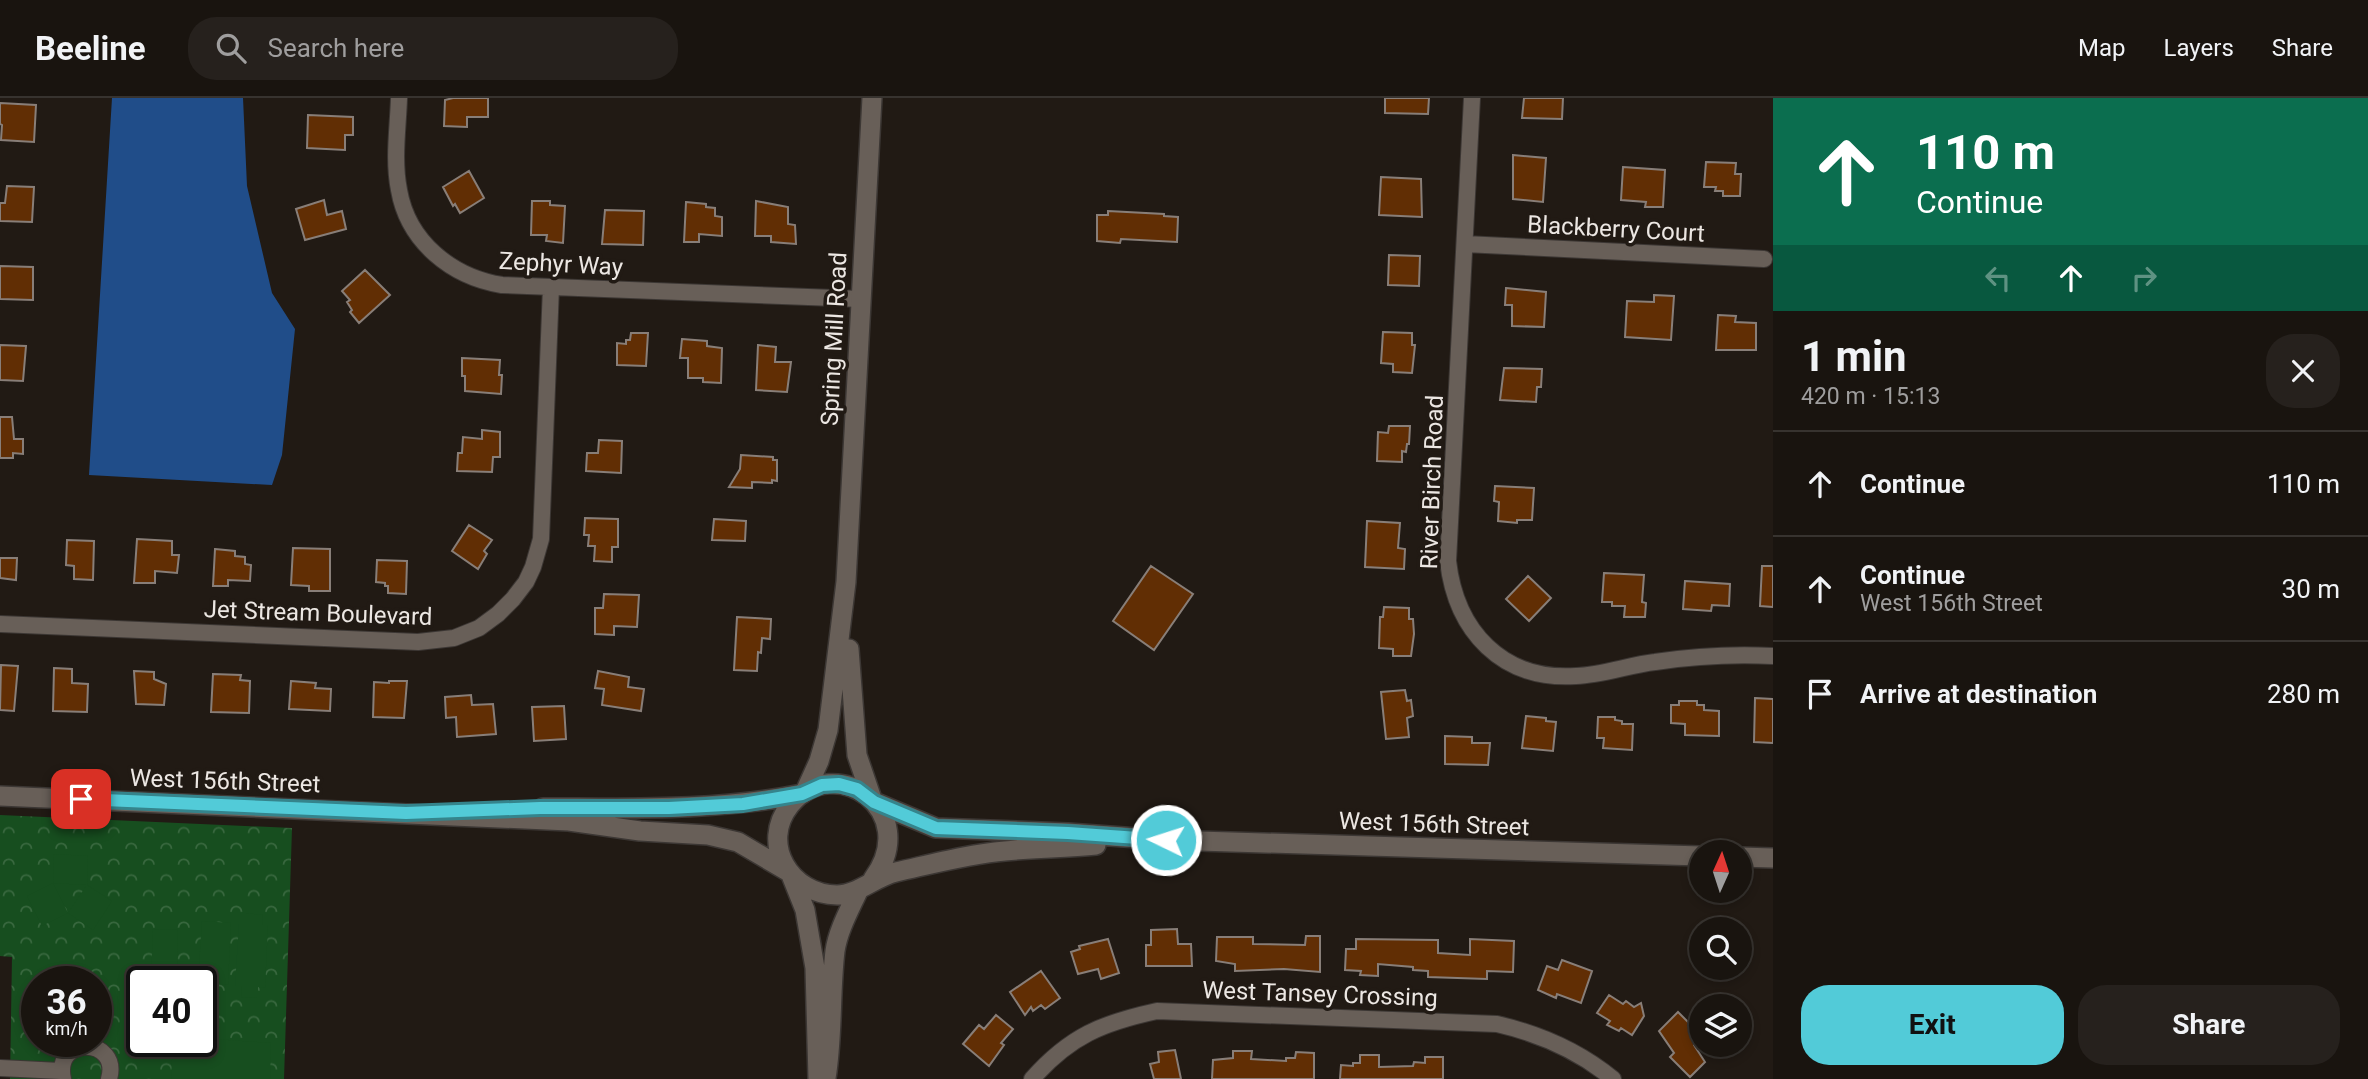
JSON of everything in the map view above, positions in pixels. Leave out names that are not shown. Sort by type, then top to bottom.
[{"type":"street","name":"Zephyr Way","points":[[399,98],[399,191],[412,226],[426,246],[463,274],[502,285],[861,299]]},
{"type":"street","name":"Spring Mill Road","points":[[804,793],[819,761],[828,730],[846,582],[872,98]]},
{"type":"street","name":"River Birch Road","points":[[1472,98],[1448,561],[1454,594],[1469,627],[1490,649],[1517,667],[1537,674],[1556,676],[1598,674],[1690,657],[1773,656]]},
{"type":"street","name":"Blackberry Court","points":[[1465,244],[1764,259]]},
{"type":"street","name":"Jet Stream Boulevard","points":[[0,624],[418,642],[454,638],[479,628],[498,614],[526,582],[541,539],[551,287]]},
{"type":"street","name":"Spring Mill Road","points":[[846,582],[857,755],[873,800]]},
{"type":"street","points":[[818,1079],[815,968],[805,909],[781,857],[778,839],[781,822],[789,806],[804,793],[822,785],[839,784],[857,789],[873,800],[883,813],[889,830],[889,847],[884,864],[866,884],[844,921],[835,949],[831,1048],[826,1079]]},
{"type":"street","name":"West 156th Street","points":[[406,813],[540,808],[669,808],[743,804],[804,793]]},
{"type":"street","name":"West 156th Street","points":[[0,796],[569,821],[640,831],[708,835],[738,842],[790,873]]},
{"type":"street","name":"West 156th Street","points":[[873,800],[936,828],[1166,840],[1689,856]]},
{"type":"street","name":"West 156th Street","points":[[866,884],[953,859],[1003,851],[1166,840]]},
{"type":"street","points":[[1752,857],[1773,858]]},
{"type":"street","points":[[790,873],[805,887],[822,894],[841,895],[866,884]]},
{"type":"street","name":"West Tansey Crossing","points":[[1032,1079],[1059,1051],[1083,1035],[1109,1023],[1157,1012],[1497,1024],[1525,1030],[1556,1042],[1587,1059],[1613,1079]]},
{"type":"street","points":[[0,1068],[62,1075],[62,1063],[72,1050],[88,1046],[96,1048],[108,1059],[109,1079]]},
{"type":"green space","points":[[0,815],[292,828],[284,1079],[10,1079],[12,957],[0,956]]},
{"type":"green space","points":[[54,854],[88,856],[87,885],[112,901],[93,930],[68,913],[86,885],[53,883]]},
{"type":"green space","points":[[53,883],[68,913],[42,926],[27,896]]},
{"type":"green space","points":[[246,913],[263,915],[262,925],[268,925],[265,988],[258,987],[258,998],[241,997],[242,986],[235,986],[239,924],[246,924]]},
{"type":"green space","points":[[202,921],[231,923],[228,985],[217,984],[217,966],[199,966]]},
{"type":"green space","points":[[153,929],[178,930],[177,966],[151,966]]},
{"type":"green space","points":[[217,1039],[271,1043],[270,1079],[171,1079],[172,1057],[217,1057]]},
{"type":"water","points":[[112,98],[243,98],[247,186],[272,293],[295,329],[282,455],[272,485],[89,475]]},
{"type":"building","points":[[488,98],[488,117],[467,117],[467,127],[444,126],[445,100]]},
{"type":"building","points":[[1385,98],[1429,98],[1428,114],[1385,113]]},
{"type":"building","points":[[1524,98],[1563,98],[1562,119],[1522,118]]},
{"type":"building","points":[[0,103],[36,105],[34,142],[1,140]]},
{"type":"building","points":[[308,115],[353,117],[353,135],[345,135],[345,150],[307,148]]},
{"type":"building","points":[[1513,155],[1546,158],[1543,202],[1513,199]]},
{"type":"building","points":[[1706,162],[1736,163],[1735,174],[1741,174],[1740,196],[1723,196],[1723,191],[1715,191],[1716,187],[1704,187]]},
{"type":"building","points":[[1623,167],[1665,170],[1663,207],[1645,207],[1646,202],[1621,200]]},
{"type":"building","points":[[469,171],[484,198],[460,213],[443,187]]},
{"type":"building","points":[[1381,177],[1421,179],[1422,217],[1379,215]]},
{"type":"building","points":[[7,186],[34,187],[32,222],[0,221],[0,203],[5,203]]},
{"type":"building","points":[[324,200],[327,215],[342,211],[346,229],[305,240],[296,209]]},
{"type":"building","points":[[532,201],[550,201],[550,205],[565,206],[563,243],[546,241],[547,235],[531,235]]},
{"type":"building","points":[[756,201],[788,207],[788,224],[795,225],[796,244],[771,242],[771,236],[755,236]]},
{"type":"building","points":[[686,202],[715,208],[715,216],[722,217],[722,236],[699,234],[699,242],[684,242]]},
{"type":"building","points":[[605,210],[644,211],[643,245],[602,244]]},
{"type":"building","points":[[1108,211],[1178,217],[1177,242],[1121,239],[1120,243],[1097,241],[1097,215],[1108,215]]},
{"type":"building","points":[[1389,255],[1420,256],[1419,286],[1388,285]]},
{"type":"building","points":[[0,266],[33,267],[33,300],[0,299]]},
{"type":"building","points":[[365,270],[390,295],[359,323],[350,312],[352,310],[347,302],[350,300],[342,291]]},
{"type":"building","points":[[1506,288],[1546,292],[1544,327],[1512,326],[1512,305],[1505,305]]},
{"type":"building","points":[[1654,295],[1674,296],[1671,340],[1625,337],[1627,301],[1654,302]]},
{"type":"building","points":[[1718,315],[1736,316],[1735,322],[1756,323],[1756,350],[1716,350]]},
{"type":"building","points":[[1383,332],[1412,333],[1412,345],[1415,345],[1412,373],[1393,372],[1393,364],[1381,363]]},
{"type":"building","points":[[631,333],[648,333],[646,366],[617,365],[617,343],[626,344]]},
{"type":"building","points":[[682,339],[707,341],[707,346],[722,348],[721,383],[703,382],[703,378],[688,378],[688,358],[680,358]]},
{"type":"building","points":[[0,345],[26,346],[23,381],[0,380]]},
{"type":"building","points":[[758,345],[776,347],[775,362],[791,362],[787,392],[756,390]]},
{"type":"building","points":[[462,358],[500,360],[501,394],[465,391]]},
{"type":"building","points":[[1504,368],[1542,369],[1541,387],[1537,387],[1536,402],[1500,400]]},
{"type":"building","points":[[0,417],[12,417],[14,439],[23,439],[23,454],[13,453],[13,458],[0,458]]},
{"type":"building","points":[[1389,426],[1410,426],[1409,444],[1406,452],[1402,451],[1402,462],[1377,461],[1378,432],[1388,433]]},
{"type":"building","points":[[482,430],[500,432],[500,457],[493,457],[492,472],[457,471],[458,453],[462,453],[463,437],[482,439]]},
{"type":"building","points":[[599,440],[622,441],[621,473],[586,471],[587,453],[598,453]]},
{"type":"building","points":[[741,455],[773,457],[773,460],[777,460],[777,481],[752,482],[752,488],[729,487],[740,469]]},
{"type":"building","points":[[1495,486],[1534,488],[1532,520],[1517,520],[1517,523],[1498,521],[1499,502],[1494,501]]},
{"type":"building","points":[[585,518],[618,519],[618,547],[612,547],[612,562],[594,561],[595,546],[588,546],[589,535],[584,535]]},
{"type":"building","points":[[714,519],[746,521],[745,541],[712,540]]},
{"type":"building","points":[[1367,521],[1400,523],[1398,548],[1405,549],[1404,569],[1365,567]]},
{"type":"building","points":[[469,525],[492,540],[484,551],[487,554],[478,569],[452,551]]},
{"type":"building","points":[[137,539],[172,541],[172,555],[179,555],[177,573],[155,571],[155,583],[134,583]]},
{"type":"building","points":[[67,540],[94,541],[93,580],[74,579],[74,566],[66,565]]},
{"type":"building","points":[[293,548],[330,549],[330,591],[309,591],[309,586],[291,585]]},
{"type":"building","points":[[215,549],[235,551],[235,556],[245,557],[245,564],[251,565],[250,581],[228,580],[228,586],[213,586]]},
{"type":"building","points":[[0,558],[17,558],[16,580],[0,578]]},
{"type":"building","points":[[377,560],[407,561],[406,594],[388,593],[385,583],[376,582]]},
{"type":"building","points":[[1151,566],[1193,594],[1154,650],[1113,621]]},
{"type":"building","points":[[1762,566],[1773,566],[1773,607],[1760,606]]},
{"type":"building","points":[[1604,573],[1644,575],[1642,602],[1646,603],[1645,617],[1624,617],[1625,606],[1612,606],[1612,602],[1602,602]]},
{"type":"building","points":[[1528,576],[1551,598],[1529,621],[1506,599]]},
{"type":"building","points":[[1685,581],[1730,584],[1729,606],[1712,605],[1711,611],[1683,609]]},
{"type":"building","points":[[604,594],[639,595],[637,627],[614,626],[614,635],[595,634],[595,608],[603,608]]},
{"type":"building","points":[[1384,607],[1409,608],[1414,634],[1411,656],[1393,656],[1393,649],[1379,648],[1380,617],[1383,617]]},
{"type":"building","points":[[737,617],[771,619],[770,639],[762,638],[757,671],[734,670]]},
{"type":"building","points":[[1,665],[18,666],[14,711],[0,710]]},
{"type":"building","points":[[54,668],[72,669],[72,683],[88,684],[87,712],[53,711]]},
{"type":"building","points":[[134,671],[154,672],[154,679],[166,684],[164,705],[136,704]]},
{"type":"building","points":[[598,671],[629,677],[628,687],[644,689],[641,711],[602,705],[604,689],[595,688]]},
{"type":"building","points":[[213,674],[241,675],[240,680],[250,681],[249,713],[211,712]]},
{"type":"building","points":[[291,681],[316,683],[315,688],[331,689],[330,711],[289,709]]},
{"type":"building","points":[[407,681],[404,718],[373,717],[374,682]]},
{"type":"building","points":[[1405,690],[1407,701],[1411,700],[1413,716],[1407,718],[1409,737],[1386,739],[1381,692]]},
{"type":"building","points":[[471,695],[472,705],[493,704],[496,734],[457,737],[456,717],[446,718],[445,697]]},
{"type":"building","points":[[1755,698],[1773,699],[1773,743],[1754,742]]},
{"type":"building","points":[[1679,701],[1697,701],[1697,705],[1704,705],[1704,710],[1719,711],[1719,736],[1685,735],[1685,724],[1671,723],[1671,705],[1679,705]]},
{"type":"building","points":[[564,706],[566,739],[534,741],[532,707]]},
{"type":"building","points":[[1526,716],[1556,722],[1553,751],[1522,748]]},
{"type":"building","points":[[1598,717],[1615,717],[1615,720],[1622,721],[1622,724],[1633,724],[1632,750],[1603,748],[1604,738],[1597,738]]},
{"type":"building","points":[[1445,736],[1472,737],[1472,743],[1490,743],[1488,765],[1445,764]]},
{"type":"building","points":[[1177,929],[1178,944],[1191,944],[1192,966],[1146,966],[1146,945],[1151,945],[1151,930]]},
{"type":"building","points":[[1306,936],[1320,936],[1320,972],[1284,969],[1235,971],[1235,964],[1216,961],[1217,937],[1253,937],[1253,944],[1305,945]]},
{"type":"building","points":[[1108,939],[1119,973],[1101,979],[1098,969],[1078,974],[1071,952],[1080,949],[1079,946]]},
{"type":"building","points":[[1356,939],[1438,940],[1438,953],[1470,955],[1470,939],[1514,941],[1513,972],[1487,971],[1487,979],[1428,977],[1428,971],[1413,970],[1413,967],[1378,964],[1378,976],[1360,975],[1361,971],[1345,970],[1346,949],[1356,949]]},
{"type":"building","points":[[1562,960],[1592,971],[1581,1003],[1557,994],[1556,998],[1538,990],[1547,966],[1558,970]]},
{"type":"building","points":[[1041,971],[1060,998],[1045,1009],[1041,1005],[1033,1011],[1031,1007],[1025,1015],[1010,992]]},
{"type":"building","points":[[1609,995],[1634,1007],[1641,1003],[1644,1016],[1632,1035],[1621,1028],[1619,1031],[1607,1025],[1610,1021],[1597,1013]]},
{"type":"building","points":[[1678,1012],[1689,1023],[1689,1057],[1702,1057],[1705,1062],[1690,1077],[1670,1057],[1674,1053],[1659,1031]]},
{"type":"building","points":[[996,1015],[1013,1029],[1001,1043],[1004,1045],[989,1066],[963,1044],[979,1025],[984,1029]]},
{"type":"building","points":[[1175,1050],[1181,1079],[1154,1079],[1150,1064],[1159,1062],[1158,1052]]},
{"type":"building","points":[[1233,1051],[1252,1051],[1251,1059],[1286,1061],[1286,1058],[1295,1058],[1296,1052],[1314,1053],[1314,1079],[1212,1079],[1213,1060],[1233,1058]]},
{"type":"building","points":[[1360,1055],[1379,1055],[1379,1067],[1413,1066],[1414,1062],[1425,1063],[1425,1057],[1443,1057],[1443,1079],[1340,1079],[1341,1065],[1353,1066],[1353,1063],[1360,1063]]},
{"type":"route","points":[[81,799],[406,813],[540,808],[669,808],[772,800],[802,794],[822,785],[839,784],[857,789],[874,802],[936,828],[1166,840]]}]
